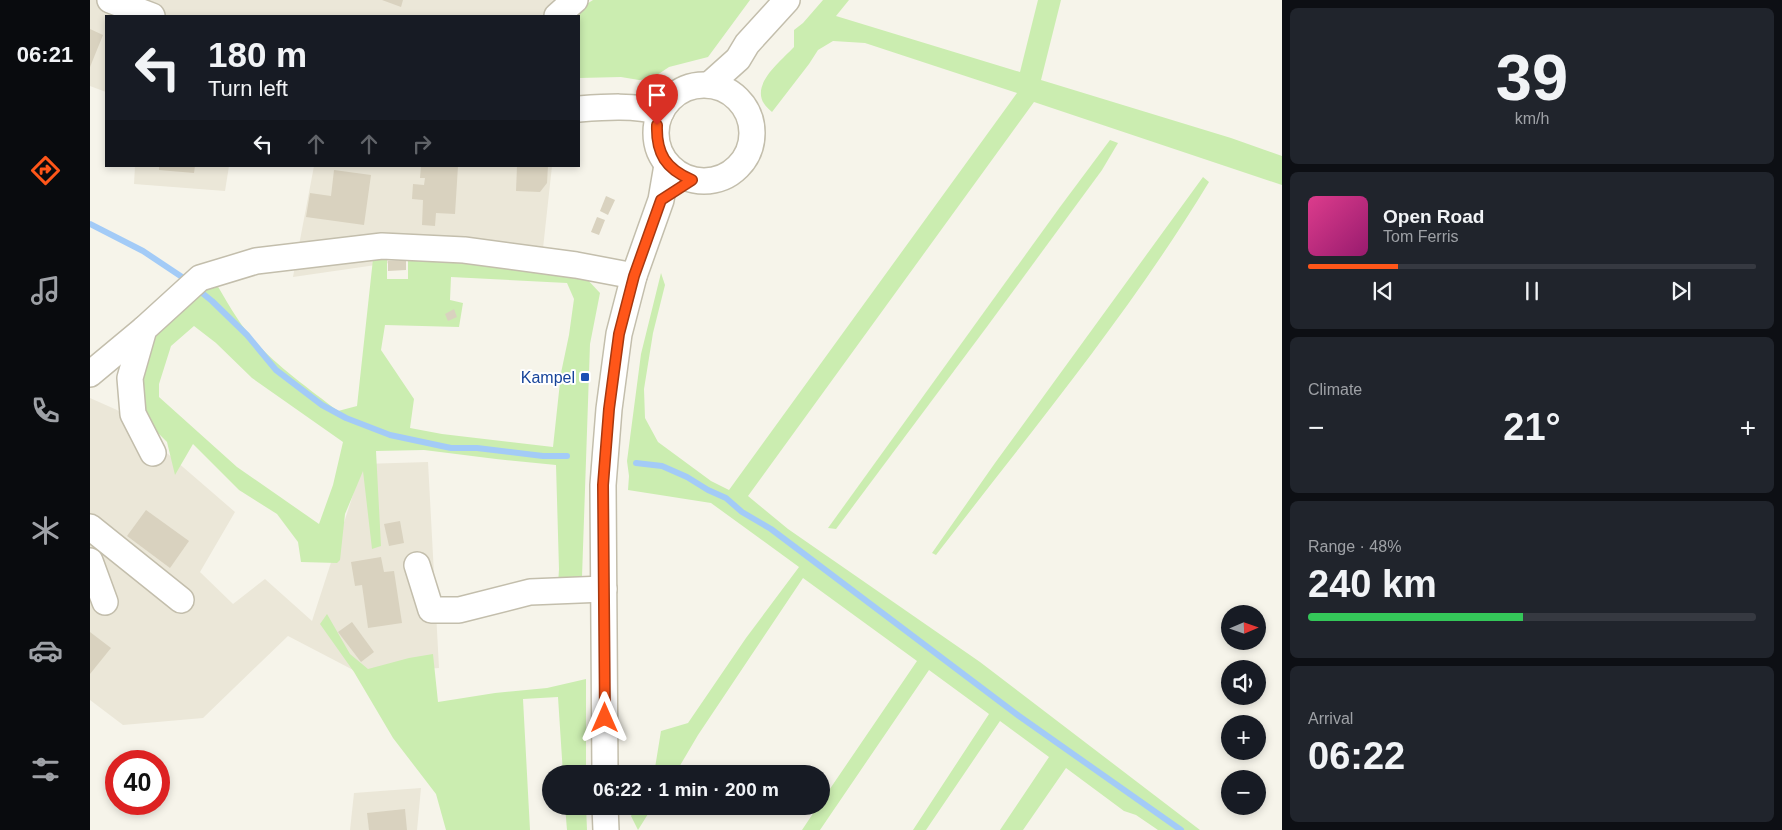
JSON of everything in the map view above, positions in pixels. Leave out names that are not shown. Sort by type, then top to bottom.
[{"type":"street","points":[[110,0],[149,15]]},
{"type":"street","points":[[558,15],[575,0]]},
{"type":"street","points":[[709,85],[738,60],[747,44],[787,0]]},
{"type":"street","points":[[737,98],[738,60]]},
{"type":"street","points":[[709,85],[724,89],[737,98],[747,110],[752,126],[752,141],[747,157],[737,169],[724,178],[708,182],[692,180],[678,174],[667,164],[660,153],[656,139],[657,125],[661,112],[669,100],[681,91],[695,86],[709,85]]},
{"type":"street","points":[[580,109],[616,107],[649,109],[661,112]]},
{"type":"street","points":[[605,765],[603,485],[609,409],[619,334],[634,276],[661,200],[667,164]]},
{"type":"street","points":[[661,200],[692,180]]},
{"type":"street","points":[[90,374],[144,329],[200,278],[256,261],[382,246],[464,250],[576,265],[634,276]]},
{"type":"street","points":[[144,329],[130,378],[133,414],[153,453]]},
{"type":"street","points":[[90,527],[181,600]]},
{"type":"street","points":[[90,561],[105,602]]},
{"type":"street","points":[[417,565],[431,610],[459,610],[530,592],[604,589]]},
{"type":"street","points":[[605,815],[606,830]]},
{"type":"shaded area","points":[[90,0],[588,0],[568,15],[105,15],[105,92],[90,86]]},
{"type":"shaded area","points":[[135,167],[229,167],[225,191],[134,184]]},
{"type":"shaded area","points":[[314,167],[552,167],[540,276],[431,257],[293,277]]},
{"type":"shaded area","points":[[90,398],[117,410],[235,512],[200,572],[233,604],[265,579],[312,621],[363,464],[428,462],[439,668],[359,673],[288,636],[203,718],[123,725],[90,700]]},
{"type":"shaded area","points":[[421,788],[417,830],[350,830],[354,793]]},
{"type":"green space","points":[[593,0],[750,0],[708,57],[669,67],[651,79],[639,80],[621,77],[580,78],[580,15],[570,15]]},
{"type":"green space","points":[[823,0],[849,0],[836,16],[1020,72],[1038,0],[1061,0],[1041,80],[1231,138],[1282,156],[1282,185],[1034,102],[748,496],[788,529],[980,662],[1200,830],[1158,830],[1136,815],[1124,811],[1066,768],[1023,830],[1000,830],[1049,757],[1000,721],[926,830],[913,830],[989,714],[929,670],[820,830],[802,830],[812,815],[830,815],[830,789],[917,661],[803,578],[698,735],[680,765],[655,765],[661,731],[688,723],[746,638],[799,567],[711,503],[628,490],[627,461],[641,354],[661,273],[665,285],[653,333],[644,389],[645,418],[658,442],[711,481],[729,490],[1017,93],[865,43],[833,41],[818,50],[772,112],[764,104],[761,95],[762,86],[772,69],[794,47],[794,30],[803,23]]},
{"type":"green space","points":[[1110,140],[1118,143],[1102,170],[836,529],[828,528],[1060,207]]},
{"type":"green space","points":[[1203,177],[1209,182],[1146,279],[1043,418],[936,555],[932,553],[995,463]]},
{"type":"green space","points":[[408,256],[585,277],[600,293],[590,344],[582,577],[558,585],[556,465],[424,450],[376,451],[381,546],[372,549],[363,471],[345,514],[340,560],[337,563],[301,562],[298,542],[277,514],[239,490],[193,444],[175,475],[167,442],[148,423],[138,397],[152,333],[213,278],[242,325],[262,349],[338,411],[357,406],[373,259],[387,257],[387,279],[408,279]],"holes":[[[451,277],[567,283],[574,299],[561,373],[553,447],[442,434],[410,428],[414,399],[381,350],[385,325],[459,327],[463,303],[450,300]],[[194,326],[216,343],[252,378],[343,442],[333,485],[319,524],[237,467],[159,397],[159,384],[171,346]]]},
{"type":"green space","points":[[327,614],[350,654],[368,669],[433,654],[438,702],[495,693],[547,688],[586,679],[586,765],[562,765],[558,697],[523,699],[530,830],[446,830],[436,794],[393,738],[354,672],[320,624]]},
{"type":"green space","points":[[566,815],[586,815],[587,830],[567,830]]},
{"type":"green space","points":[[632,815],[647,815],[638,830]]},
{"type":"building","points":[[382,0],[403,0],[401,7]]},
{"type":"building","points":[[90,29],[103,35],[90,67]]},
{"type":"building","points":[[159,167],[195,167],[194,173],[159,170]]},
{"type":"building","points":[[421,167],[458,167],[455,214],[436,213],[435,226],[422,225],[423,200],[412,199],[413,184],[424,185],[425,178],[420,178]]},
{"type":"building","points":[[517,167],[548,167],[547,183],[540,192],[516,191]]},
{"type":"building","points":[[334,170],[371,175],[364,225],[306,217],[310,193],[331,196]]},
{"type":"building","points":[[606,196],[615,200],[608,215],[600,211]]},
{"type":"building","points":[[597,217],[605,220],[599,235],[591,232]]},
{"type":"building","points":[[406,260],[406,270],[388,271],[388,261]]},
{"type":"building","points":[[454,309],[457,317],[448,321],[445,314]]},
{"type":"building","points":[[146,510],[189,541],[170,568],[127,536]]},
{"type":"building","points":[[400,521],[404,543],[389,546],[384,524]]},
{"type":"building","points":[[381,557],[384,572],[394,571],[402,623],[368,628],[362,585],[355,586],[351,562]]},
{"type":"building","points":[[352,622],[374,652],[361,662],[338,632]]},
{"type":"building","points":[[90,632],[111,648],[90,674]]},
{"type":"building","points":[[405,809],[407,830],[369,830],[367,813]]},
{"type":"waterway","points":[[90,224],[143,251],[188,281]]},
{"type":"waterway","points":[[196,288],[247,335],[276,370],[322,405],[346,418],[390,435],[451,448],[477,448],[543,456],[567,456]]},
{"type":"waterway","points":[[636,463],[662,466],[726,498],[742,512],[771,529],[1019,716],[1181,830]]},
{"type":"place","name":"Kampel","points":[[585,377]]},
{"type":"route","points":[[605,718],[603,485],[609,409],[619,334],[634,276],[661,200],[692,180],[678,174],[667,164],[660,153],[656,139],[657,125]]}]
